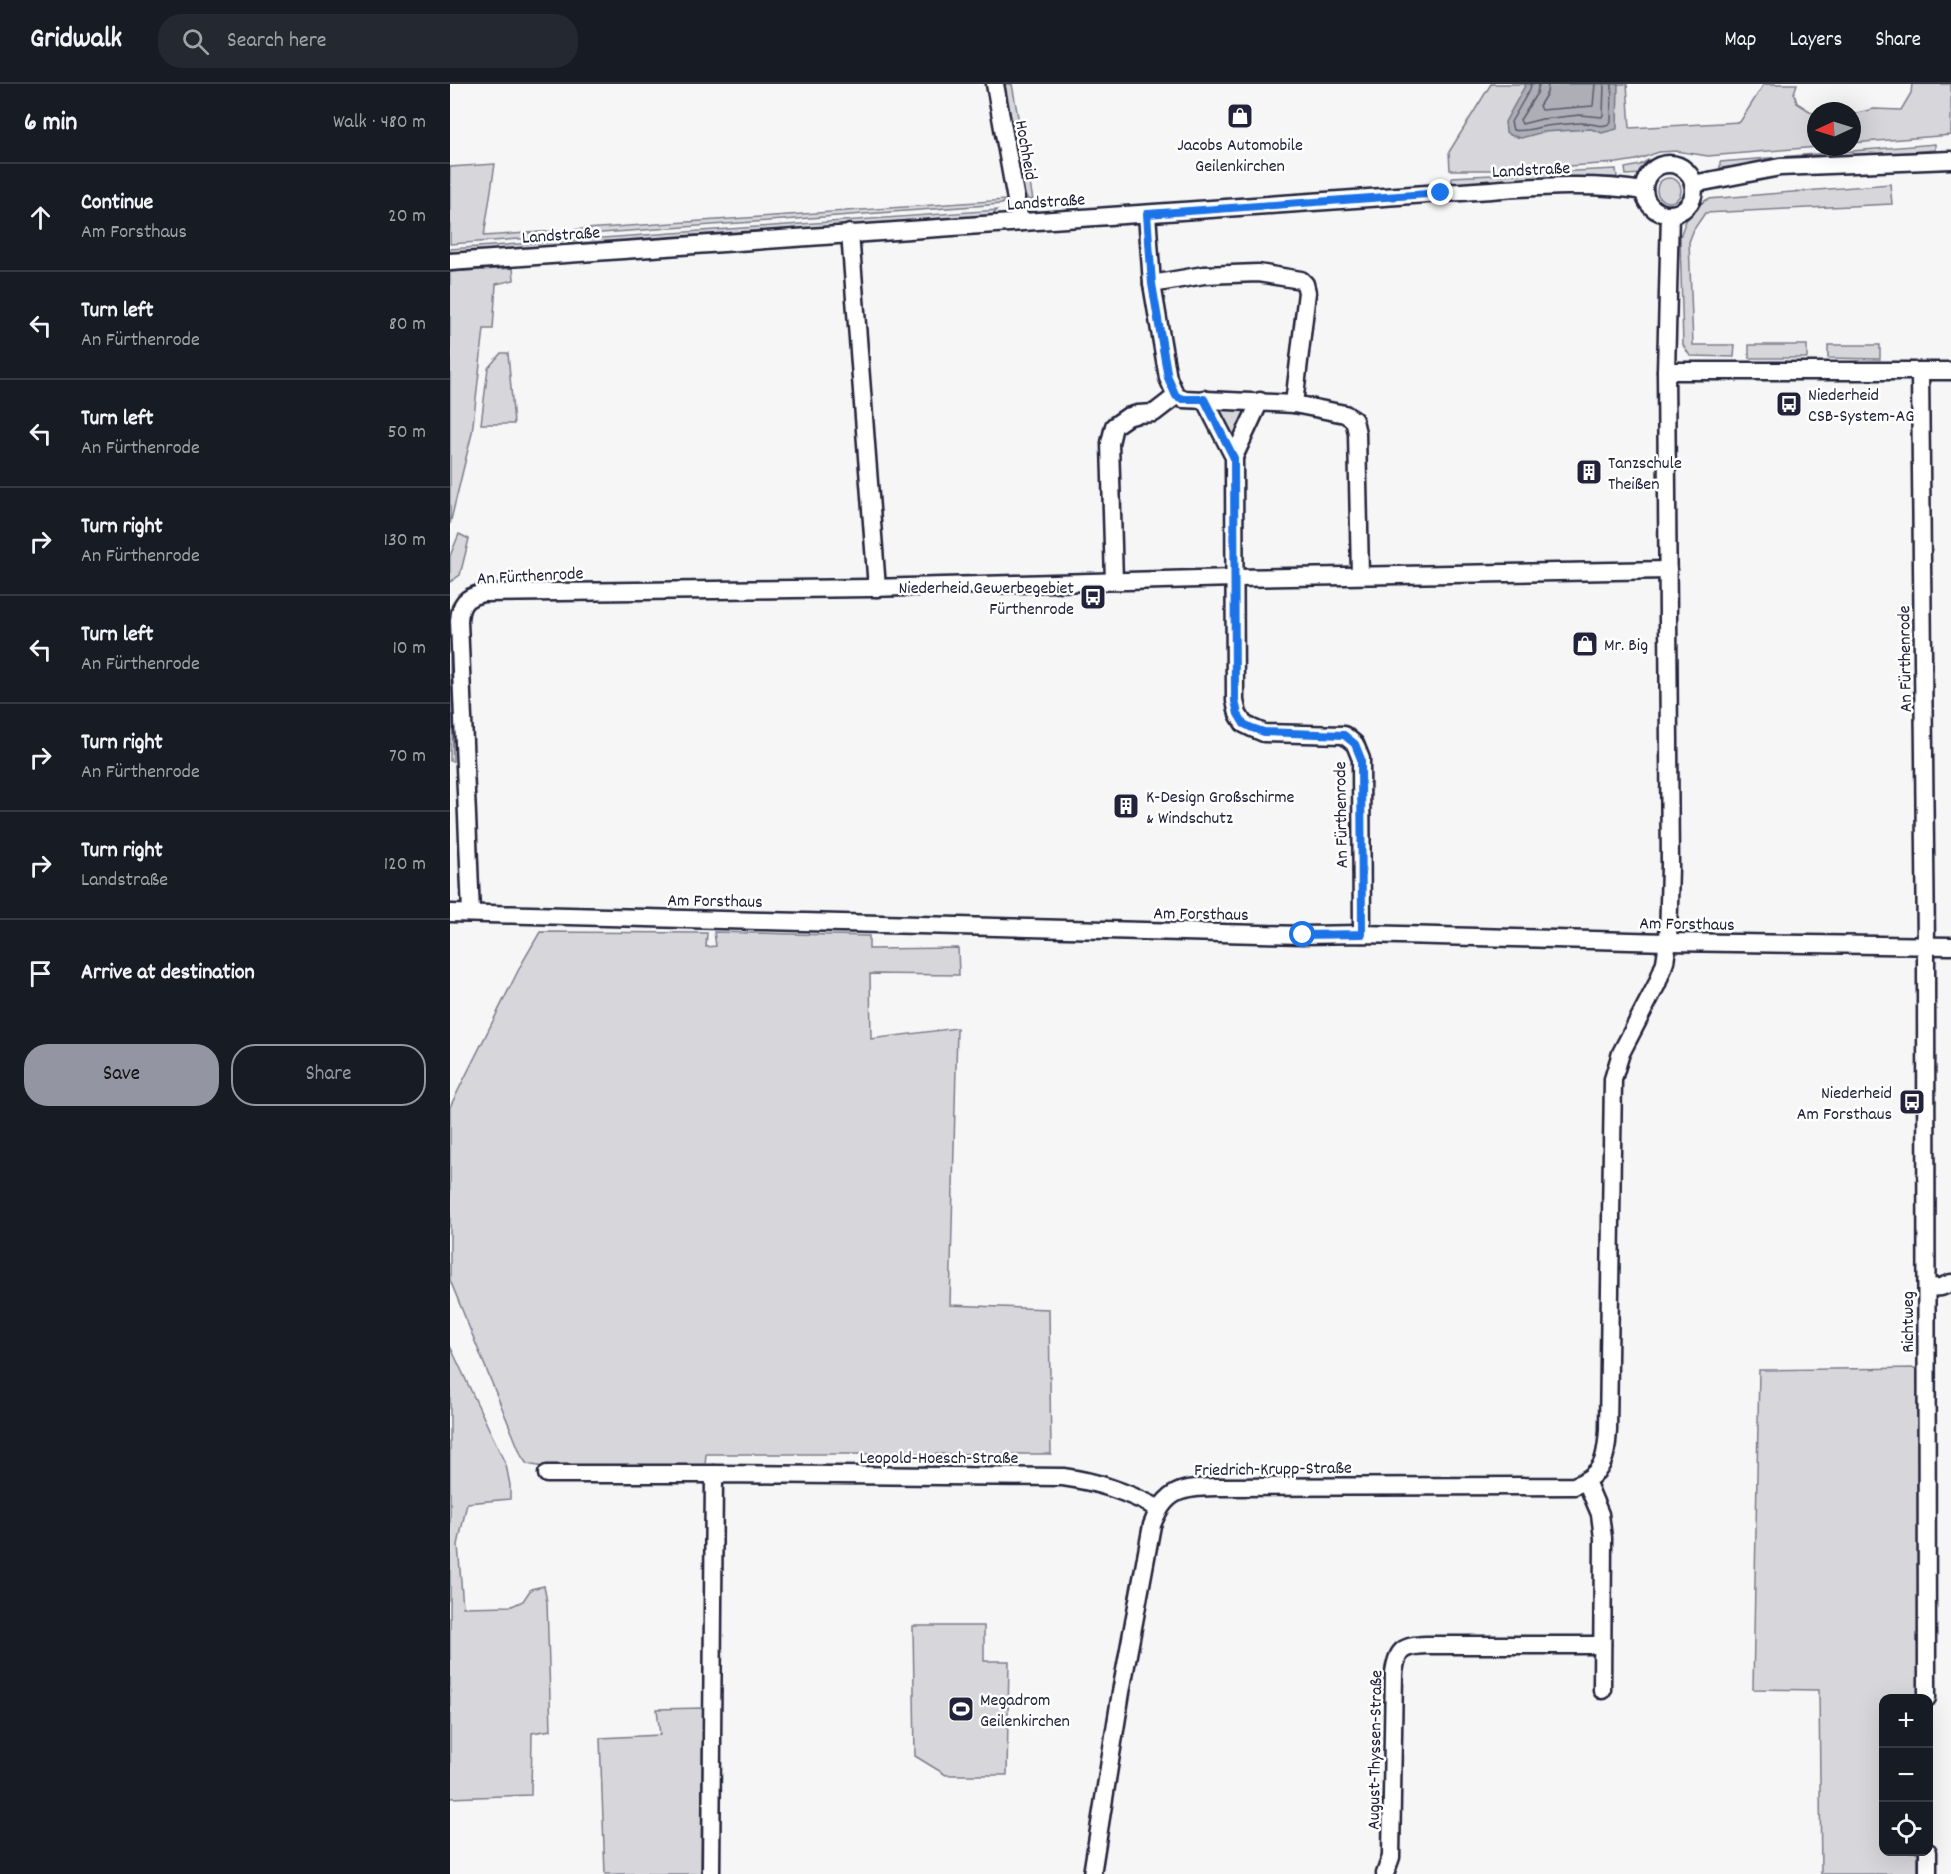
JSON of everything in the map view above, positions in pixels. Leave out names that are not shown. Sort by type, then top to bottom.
[{"type":"street","name":"Hochheid","points":[[995,84],[1020,222]]},
{"type":"street","points":[[1693,184],[1780,167],[1951,159]]},
{"type":"street","points":[[1665,164],[1683,168],[1690,175],[1693,184],[1691,200],[1686,207],[1670,214],[1661,213],[1652,208],[1644,191],[1645,181],[1650,173],[1665,164]]},
{"type":"street","name":"Landstraße","points":[[450,262],[850,233],[1572,186],[1624,187],[1644,191]]},
{"type":"street","points":[[1147,214],[1152,284],[1168,378],[1176,396],[1183,399],[1294,404],[1345,414],[1354,420],[1357,433],[1360,575]]},
{"type":"street","points":[[1602,1690],[1603,1538],[1600,1514],[1586,1481],[1606,1458],[1608,1430],[1612,1079],[1621,1053],[1657,984],[1665,962],[1668,942],[1670,847],[1666,371],[1670,214]]},
{"type":"street","points":[[850,233],[877,588]]},
{"type":"street","points":[[1152,284],[1204,274],[1258,273],[1301,280],[1307,292],[1294,404]]},
{"type":"street","points":[[1666,371],[1951,371]]},
{"type":"street","name":"An Fürthenrode","points":[[1920,372],[1926,946]]},
{"type":"street","points":[[1114,581],[1110,443],[1114,426],[1127,417],[1154,413],[1176,396]]},
{"type":"street","name":"An Fürthenrode","points":[[1204,399],[1234,458]]},
{"type":"street","name":"An Fürthenrode","points":[[1260,401],[1234,458],[1235,701],[1238,714],[1244,724],[1264,732],[1344,735],[1355,744],[1361,759],[1362,934]]},
{"type":"street","name":"An Fürthenrode","points":[[471,913],[459,621],[465,600],[471,596],[483,593],[877,588],[1360,575],[1668,570]]},
{"type":"street","name":"Am Forsthaus","points":[[450,913],[1289,934],[1951,946]]},
{"type":"street","name":"Richtweg","points":[[1926,946],[1928,1694]]},
{"type":"street","points":[[1927,1288],[1941,1287],[1951,1283]]},
{"type":"street","name":"Leopold-Hoesch-Straße","points":[[547,1474],[1063,1477],[1092,1481],[1128,1493],[1158,1508]]},
{"type":"street","points":[[711,1874],[714,1474]]},
{"type":"street","name":"Friedrich-Krupp-Straße","points":[[1158,1508],[1176,1491],[1187,1488],[1574,1486],[1586,1481]]},
{"type":"street","points":[[1092,1874],[1121,1692],[1152,1525],[1158,1508]]},
{"type":"street","name":"August-Thyssen-Straße","points":[[1385,1874],[1391,1857],[1394,1673],[1395,1660],[1401,1650],[1409,1646],[1426,1645],[1602,1645]]},
{"type":"street","points":[[1928,1856],[1928,1874]]},
{"type":"shaded area","points":[[1002,84],[1012,84],[1033,200],[1028,199],[1021,191]]},
{"type":"shaded area","points":[[1491,84],[1627,84],[1630,128],[1740,122],[1764,84],[1797,84],[1794,93],[1797,103],[1807,109],[1807,148],[1708,156],[1676,151],[1659,152],[1636,160],[1617,163],[1506,170],[1450,170],[1449,152]]},
{"type":"shaded area","points":[[1912,84],[1951,84],[1951,135],[1861,142],[1861,112],[1874,109],[1901,110],[1911,93]]},
{"type":"shaded area","points":[[1935,144],[1935,150],[1861,156],[1861,150]]},
{"type":"shaded area","points":[[1807,155],[1855,156],[1720,168],[1720,162]]},
{"type":"shaded area","points":[[1652,160],[1641,174],[1626,175],[1625,168],[1640,165]]},
{"type":"shaded area","points":[[495,164],[484,236],[1005,200],[1002,204],[450,244],[450,167]]},
{"type":"shaded area","points":[[1616,169],[1617,177],[1452,184],[1452,177]]},
{"type":"shaded area","points":[[1669,178],[1674,179],[1680,185],[1680,195],[1674,201],[1669,202],[1664,201],[1658,195],[1657,190],[1658,185],[1664,179]]},
{"type":"shaded area","points":[[1890,184],[1892,204],[1705,213],[1694,229],[1689,242],[1693,345],[1735,345],[1734,357],[1690,356],[1683,345],[1680,237],[1687,219],[1697,206],[1708,199]]},
{"type":"shaded area","points":[[997,210],[992,216],[450,254],[450,249]]},
{"type":"shaded area","points":[[513,268],[514,280],[496,284],[493,329],[484,329],[472,433],[450,524],[450,272]]},
{"type":"shaded area","points":[[1749,345],[1807,345],[1807,358],[1749,358]]},
{"type":"shaded area","points":[[1828,345],[1880,345],[1880,359],[1828,358]]},
{"type":"shaded area","points":[[501,353],[508,353],[514,424],[481,424],[488,368]]},
{"type":"shaded area","points":[[1218,408],[1247,408],[1233,437]]},
{"type":"shaded area","points":[[459,534],[469,539],[460,575],[450,582],[450,556]]},
{"type":"shaded area","points":[[450,615],[453,761],[450,761]]},
{"type":"shaded area","points":[[540,932],[707,933],[706,947],[716,946],[714,932],[869,936],[869,949],[958,948],[959,975],[870,974],[871,1039],[957,1028],[950,1305],[1049,1309],[1051,1454],[706,1454],[705,1466],[543,1467],[527,1464],[522,1457],[450,1280],[450,1107],[522,963]]},
{"type":"shaded area","points":[[450,1346],[506,1465],[510,1485],[510,1499],[467,1503],[458,1545],[463,1607],[512,1606],[523,1601],[531,1589],[544,1586],[547,1602],[551,1730],[532,1733],[531,1795],[450,1798]]},
{"type":"shaded area","points":[[1918,1368],[1918,1694],[1879,1694],[1879,1856],[1918,1856],[1918,1874],[1821,1874],[1819,1690],[1753,1689],[1759,1370]]},
{"type":"shaded area","name":"Megadrom Geilenkirchen","points":[[913,1626],[984,1626],[984,1661],[1009,1661],[1007,1775],[946,1775],[915,1756]]},
{"type":"shaded area","points":[[703,1708],[701,1874],[605,1874],[600,1738],[660,1735],[657,1709]]},
{"type":"water","points":[[1526,84],[1618,84],[1617,129],[1602,133],[1591,129],[1543,132],[1521,138],[1510,135],[1506,132],[1505,122]]},
{"type":"place","name":"Jacobs Automobile Geilenkirchen","points":[[1240,116]]},
{"type":"place","name":"Niederheid CSB-System-AG","points":[[1789,404]]},
{"type":"place","name":"Tanzschule Theißen","points":[[1589,472]]},
{"type":"place","name":"Niederheid Gewerbegebiet Fürthenrode","points":[[1093,597]]},
{"type":"place","name":"Mr. Big","points":[[1585,644]]},
{"type":"place","name":"K-Design Großschirme & Windschutz","points":[[1126,806]]},
{"type":"place","name":"Niederheid Am Forsthaus","points":[[1912,1102]]},
{"type":"place","name":"Megadrom Geilenkirchen","points":[[961,1709]]},
{"type":"route","points":[[1303,935],[1362,934],[1361,759],[1355,744],[1344,735],[1264,732],[1244,724],[1238,714],[1235,701],[1234,458],[1204,399],[1183,399],[1176,396],[1172,390],[1152,284],[1147,214],[1441,193]]}]
